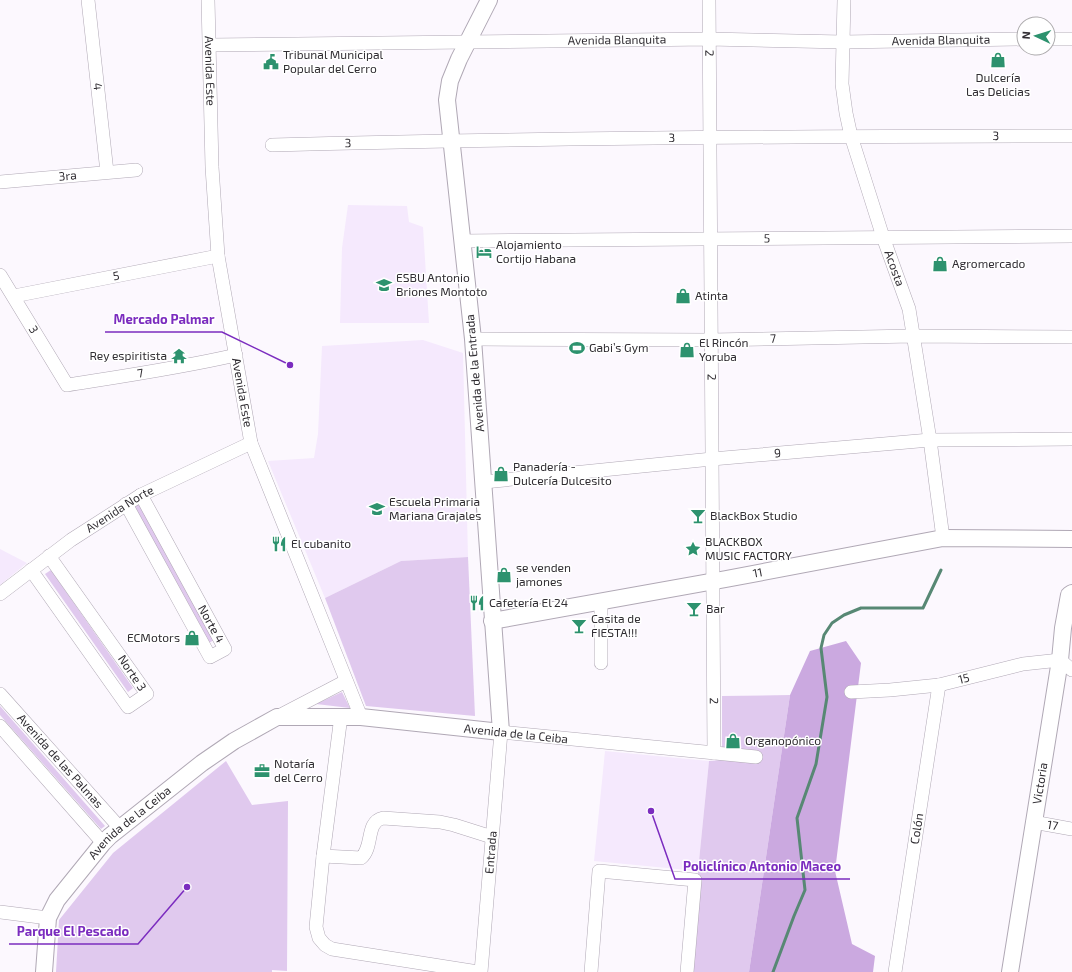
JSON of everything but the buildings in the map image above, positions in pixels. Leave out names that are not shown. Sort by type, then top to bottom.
[{"type":"street","name":"4","points":[[88,0],[107,172]]},
{"type":"street","name":"Avenida Este","points":[[208,0],[212,167],[218,256],[251,443],[361,717]]},
{"type":"street","name":"Avenida de la Entrada","points":[[489,0],[459,59],[450,81],[447,100],[473,339],[501,732]]},
{"type":"street","name":"2","points":[[709,0],[714,753]]},
{"type":"street","name":"Acosta","points":[[844,0],[842,84],[846,113],[851,136],[883,237],[908,309],[930,440],[943,538]]},
{"type":"street","name":"Avenida Blanquita","points":[[210,45],[709,39],[843,42],[1016,39]]},
{"type":"street","points":[[1056,39],[1072,39]]},
{"type":"street","name":"3","points":[[272,145],[451,140],[710,137],[1072,136]]},
{"type":"street","name":"3ra","points":[[0,182],[136,170]]},
{"type":"street","name":"5","points":[[462,241],[1072,236]]},
{"type":"street","name":"5","points":[[14,296],[218,256]]},
{"type":"street","name":"3","points":[[0,275],[67,385]]},
{"type":"street","name":"7","points":[[473,339],[711,340],[913,336],[1072,337]]},
{"type":"street","name":"7","points":[[67,385],[146,373],[236,355]]},
{"type":"street","name":"9","points":[[484,482],[712,459],[930,440],[1072,440]]},
{"type":"street","name":"Avenida Norte","points":[[0,594],[50,556],[126,504],[141,495],[251,443]]},
{"type":"street","name":"Norte 4","points":[[126,504],[210,657],[225,649],[141,495]]},
{"type":"street","name":"11","points":[[492,621],[943,538],[1072,539]]},
{"type":"street","name":"Norte 3","points":[[32,570],[128,707],[147,694],[50,556]]},
{"type":"street","name":"Victoria","points":[[1011,966],[1060,660],[1063,628],[1070,594]]},
{"type":"street","points":[[601,602],[601,663]]},
{"type":"street","points":[[1060,660],[1072,670]]},
{"type":"street","name":"15","points":[[851,692],[939,685],[1023,664],[1060,660]]},
{"type":"street","name":"Avenida de la Ceiba","points":[[44,972],[48,918],[57,900],[103,843],[202,763],[234,741],[276,717],[346,681]]},
{"type":"street","name":"Colón","points":[[895,972],[939,685]]},
{"type":"street","name":"Avenida de las Palmas","points":[[0,694],[120,828]]},
{"type":"street","points":[[341,716],[323,856],[316,926],[319,938],[325,945],[332,949],[480,972]]},
{"type":"street","name":"Avenida de la Ceiba","points":[[276,717],[361,717],[756,757]]},
{"type":"street","name":"Avenida de las Palmas","points":[[0,726],[103,843]]},
{"type":"street","name":"Entrada","points":[[480,972],[501,732]]},
{"type":"street","points":[[323,856],[357,859],[361,858],[366,852],[370,842],[373,824],[376,820],[383,818],[440,822],[492,837]]},
{"type":"street","name":"17","points":[[1033,822],[1072,829]]},
{"type":"street","points":[[591,972],[599,871],[695,880],[687,972]]},
{"type":"street","points":[[0,912],[48,918]]},
{"type":"shaded area","name":"ESBU Antonio Briones Montoto","points":[[348,205],[407,206],[409,222],[423,227],[429,323],[340,323],[342,248]]},
{"type":"shaded area","name":"Escuela Primaria Mariana Grajales","points":[[423,340],[463,353],[468,557],[401,561],[325,598],[268,461],[314,458],[318,434],[322,346]]},
{"type":"shaded area","points":[[139,504],[214,640],[209,643],[134,507]]},
{"type":"shaded area","points":[[0,549],[27,563],[0,585]]},
{"type":"shaded area","points":[[468,557],[475,716],[366,706],[325,598],[401,561]]},
{"type":"shaded area","points":[[51,570],[133,688],[128,692],[45,574]]},
{"type":"shaded area","points":[[846,641],[861,663],[835,871],[852,944],[875,956],[873,972],[749,972],[790,695],[810,651]]},
{"type":"shaded area","points":[[342,692],[350,708],[316,704]]},
{"type":"shaded area","points":[[790,695],[749,972],[692,972],[698,871],[709,761],[722,760],[722,696]]},
{"type":"shaded area","points":[[0,706],[105,826],[101,829],[0,715]]},
{"type":"shaded area","points":[[605,751],[709,761],[698,871],[594,861]]},
{"type":"shaded area","points":[[226,761],[252,805],[288,801],[287,971],[56,972],[59,920],[113,853]]},
{"type":"waterway","points":[[773,972],[805,890],[797,818],[816,764],[827,697],[821,648],[824,635],[832,623],[844,615],[861,608],[923,608],[941,570]]},
{"type":"place","name":"Dulcería Las Delicias","points":[[998,60]]},
{"type":"place","name":"Tribunal Municipal Popular del Cerro","points":[[271,62]]},
{"type":"place","name":"Alojamiento Cortijo Habana","points":[[484,252]]},
{"type":"place","name":"Agromercado","points":[[940,264]]},
{"type":"place","name":"ESBU Antonio Briones Montoto","points":[[384,285]]},
{"type":"place","name":"Atinta","points":[[683,296]]},
{"type":"place","name":"Gabi’s Gym","points":[[577,348]]},
{"type":"place","name":"El Rincón Yoruba","points":[[687,350]]},
{"type":"place","name":"Rey espiritista","points":[[179,356]]},
{"type":"place","name":"Mercado Palmar","points":[[290,365]]},
{"type":"place","name":"Panadería - Dulcería Dulcesito","points":[[501,474]]},
{"type":"place","name":"Escuela Primaria Mariana Grajales","points":[[377,509]]},
{"type":"place","name":"BlackBox Studio","points":[[698,516]]},
{"type":"place","name":"El cubanito","points":[[279,544]]},
{"type":"place","name":"BLACKBOX MUSIC FACTORY","points":[[693,549]]},
{"type":"place","name":"se venden jamones","points":[[504,575]]},
{"type":"place","name":"Cafetería El 24","points":[[477,603]]},
{"type":"place","name":"Bar","points":[[694,609]]},
{"type":"place","name":"Casita de FIESTA!!!","points":[[579,626]]},
{"type":"place","name":"ECMotors","points":[[192,638]]},
{"type":"place","name":"Organopónico","points":[[733,741]]},
{"type":"place","name":"Notaría del Cerro","points":[[262,771]]},
{"type":"place","name":"Policlínico Antonio Maceo","points":[[651,811]]},
{"type":"place","name":"Parque El Pescado","points":[[187,887]]}]
